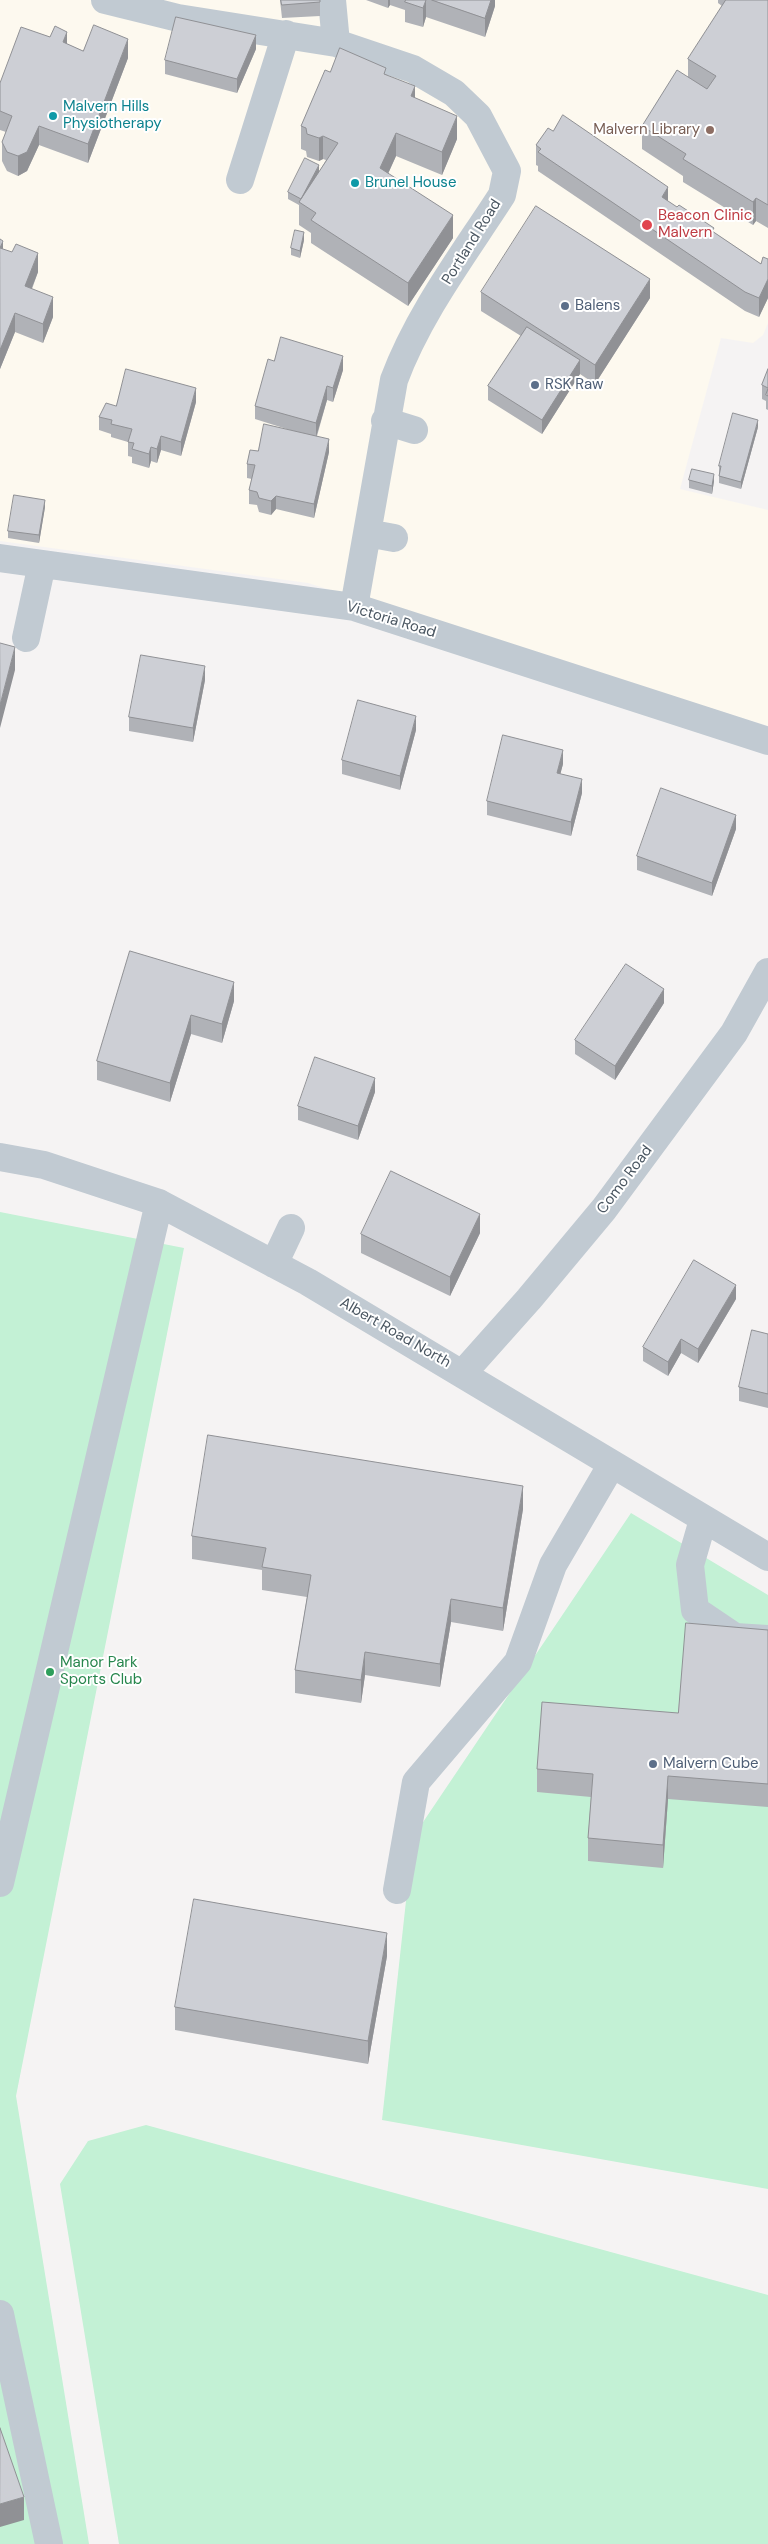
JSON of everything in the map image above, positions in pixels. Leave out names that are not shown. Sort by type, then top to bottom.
[{"type":"street","name":"Portland Road","points":[[105,0],[178,18],[336,43],[413,69],[454,93],[478,116],[507,171],[502,195],[422,320],[404,354],[394,380],[385,422],[354,607]]},
{"type":"street","points":[[332,0],[336,43]]},
{"type":"street","points":[[240,180],[286,34]]},
{"type":"street","points":[[385,422],[414,430]]},
{"type":"street","points":[[367,533],[394,538]]},
{"type":"street","name":"Victoria Road","points":[[0,558],[354,607],[768,742]]},
{"type":"street","points":[[26,638],[42,564]]},
{"type":"street","name":"Como Road","points":[[463,1373],[529,1299],[604,1209],[734,1034],[764,989]]},
{"type":"street","name":"Albert Road North","points":[[0,1157],[44,1165],[159,1203],[274,1264],[463,1373],[703,1520],[768,1557]]},
{"type":"street","points":[[0,1884],[159,1203]]},
{"type":"street","points":[[274,1264],[291,1228]]},
{"type":"street","points":[[397,1890],[416,1782],[518,1662],[553,1566],[612,1464]]},
{"type":"street","points":[[703,1520],[690,1565],[695,1610],[735,1637],[768,1639]]},
{"type":"street","points":[[0,2314],[49,2544]]},
{"type":"shaded area","points":[[0,0],[768,0],[768,323],[763,335],[753,343],[721,338],[680,489],[768,510],[768,726],[308,583],[0,541]]},
{"type":"green space","name":"Manor Park Sports Club","points":[[0,1212],[184,1248],[16,2096],[89,2544],[0,2544]]},
{"type":"green space","points":[[631,1513],[768,1595],[768,2189],[382,2120],[413,1837]]},
{"type":"green space","points":[[146,2125],[768,2295],[768,2544],[119,2544],[60,2184],[88,2141]]},
{"type":"building","points":[[281,0],[320,0],[320,2],[282,5]]},
{"type":"building","points":[[406,0],[426,0],[423,8],[405,2]]},
{"type":"building","points":[[432,0],[491,0],[485,18]]},
{"type":"building","name":"Malvern Library","points":[[726,0],[768,0],[768,205],[756,198],[753,202],[683,159],[686,154],[642,126],[677,70],[707,89],[716,76],[688,59]]},
{"type":"building","points":[[176,17],[256,35],[237,79],[165,60]]},
{"type":"building","name":"Malvern Hills Physiotherapy","points":[[94,25],[128,39],[88,144],[39,126],[27,152],[18,156],[7,152],[2,142],[12,116],[0,111],[0,83],[21,27],[50,37],[55,26],[67,32],[63,42],[83,51]]},
{"type":"building","name":"Brunel House","points":[[340,48],[386,68],[384,74],[415,86],[411,96],[457,116],[442,152],[396,133],[380,168],[453,215],[408,283],[311,220],[316,213],[299,202],[338,143],[323,136],[319,138],[307,134],[306,128],[301,126],[325,70],[330,72]]},
{"type":"building","points":[[563,115],[668,187],[662,197],[677,207],[679,205],[714,228],[712,231],[761,264],[763,257],[768,259],[768,279],[759,298],[745,292],[538,152],[541,149],[536,145],[548,128],[553,131]]},
{"type":"building","points":[[305,158],[319,165],[301,199],[288,192]]},
{"type":"building","name":"Balens","points":[[536,206],[650,279],[595,365],[481,292]]},
{"type":"building","points":[[295,230],[304,232],[300,251],[291,248]]},
{"type":"building","points":[[16,244],[38,253],[25,286],[53,297],[43,324],[15,313],[0,350],[0,248],[12,252]]},
{"type":"building","name":"RSK Raw","points":[[527,327],[580,360],[542,420],[488,386]]},
{"type":"building","points":[[281,337],[343,356],[333,388],[327,386],[316,423],[255,406],[268,359],[274,361]]},
{"type":"building","points":[[126,369],[196,388],[181,442],[161,436],[157,449],[151,447],[149,454],[132,449],[134,443],[128,442],[132,429],[111,424],[112,420],[99,417],[106,403],[116,406]]},
{"type":"building","points":[[768,369],[768,388],[762,385]]},
{"type":"building","points":[[733,413],[758,420],[741,482],[719,476],[721,466],[719,466]]},
{"type":"building","points":[[264,424],[329,439],[314,504],[276,496],[271,501],[259,498],[257,492],[249,490],[255,465],[247,464],[250,450],[258,451]]},
{"type":"building","points":[[692,469],[714,474],[712,486],[689,480]]},
{"type":"building","points":[[14,495],[45,500],[39,535],[8,531]]},
{"type":"building","points":[[0,643],[15,647],[0,705]]},
{"type":"building","points":[[141,655],[205,666],[193,728],[129,717]]},
{"type":"building","points":[[358,700],[416,716],[400,776],[342,760]]},
{"type":"building","points":[[503,735],[563,750],[557,773],[582,779],[571,822],[487,801]]},
{"type":"building","points":[[661,788],[736,815],[712,883],[637,856]]},
{"type":"building","points":[[130,951],[234,982],[222,1024],[191,1015],[170,1083],[97,1061]]},
{"type":"building","points":[[626,964],[664,989],[615,1066],[575,1040]]},
{"type":"building","points":[[315,1057],[375,1078],[358,1126],[298,1106]]},
{"type":"building","points":[[391,1171],[480,1214],[450,1277],[361,1234]]},
{"type":"building","points":[[694,1260],[736,1285],[698,1349],[681,1339],[668,1362],[643,1347]]},
{"type":"building","points":[[752,1330],[768,1334],[768,1394],[739,1387]]},
{"type":"building","points":[[208,1435],[523,1486],[503,1608],[451,1599],[440,1664],[365,1652],[361,1680],[295,1670],[311,1575],[262,1567],[266,1548],[192,1536]]},
{"type":"building","name":"Malvern Cube","points":[[686,1623],[768,1630],[768,1784],[668,1776],[663,1845],[588,1838],[593,1774],[537,1769],[542,1702],[678,1713]]},
{"type":"building","points":[[194,1899],[387,1933],[368,2041],[175,2007]]},
{"type":"building","points":[[0,2428],[24,2497],[0,2504]]},
{"type":"place","name":"Malvern Hills Physiotherapy","points":[[53,116]]},
{"type":"place","name":"Malvern Library","points":[[710,130]]},
{"type":"place","name":"Brunel House","points":[[355,183]]},
{"type":"place","name":"Beacon Clinic Malvern","points":[[647,225]]},
{"type":"place","name":"Balens","points":[[565,306]]},
{"type":"place","name":"RSK Raw","points":[[535,385]]},
{"type":"place","name":"Manor Park Sports Club","points":[[50,1672]]},
{"type":"place","name":"Malvern Cube","points":[[653,1764]]}]
